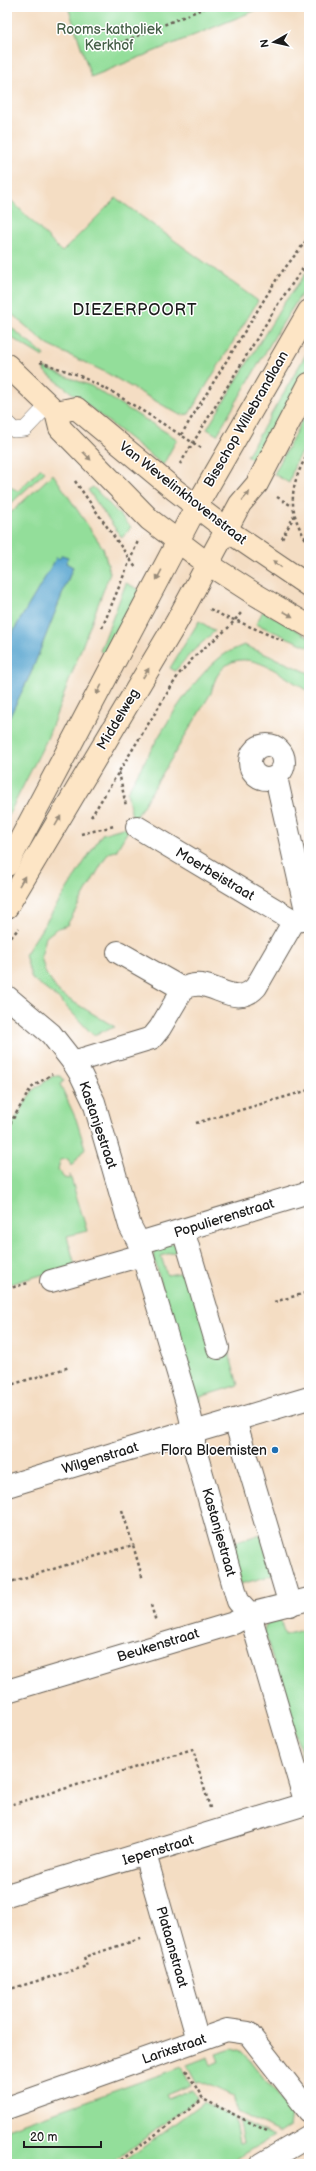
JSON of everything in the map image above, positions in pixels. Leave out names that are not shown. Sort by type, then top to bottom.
[{"type":"main road","name":"Bisschop Willebrandlaan","points":[[196,507],[309,311]]},
{"type":"main road","points":[[10,367],[52,408],[60,428],[142,513],[208,564],[252,593],[309,626]]},
{"type":"main road","points":[[226,530],[240,504],[257,484],[309,384]]},
{"type":"main road","name":"Van Wevelinkhovenstraat","points":[[52,408],[76,408],[226,530],[309,586]]},
{"type":"main road","name":"Middelweg","points":[[7,865],[196,507]]},
{"type":"main road","name":"Middelweg","points":[[7,908],[190,598],[226,530]]},
{"type":"street","points":[[73,1062],[152,1038],[160,1028],[183,989],[189,985],[202,984],[229,995],[247,995],[256,987],[304,920],[276,777]]},
{"type":"street","name":"Moerbeistraat","points":[[133,825],[304,920]]},
{"type":"street","points":[[118,952],[183,989]]},
{"type":"street","name":"Kastanjestraat","points":[[7,998],[51,1034],[73,1062],[94,1102],[130,1226],[140,1249],[194,1432],[194,1446],[238,1601],[250,1614],[307,1804]]},
{"type":"street","name":"Populierenstraat","points":[[140,1249],[183,1230],[309,1192]]},
{"type":"street","points":[[183,1230],[218,1348]]},
{"type":"street","points":[[51,1281],[140,1249]]},
{"type":"street","name":"Wilgenstraat","points":[[7,1486],[175,1435],[194,1432],[309,1398]]},
{"type":"street","points":[[235,1420],[299,1602]]},
{"type":"street","name":"Beukenstraat","points":[[7,1691],[234,1623],[250,1614],[299,1602]]},
{"type":"street","name":"Iepenstraat","points":[[7,1894],[145,1854],[307,1804]]},
{"type":"street","name":"Plataanstraat","points":[[145,1854],[198,2040]]},
{"type":"street","name":"Larixstraat","points":[[7,2108],[227,2030],[248,2033],[309,2111]]},
{"type":"street","points":[[262,2164],[302,2140]]},
{"type":"lane","points":[[7,423],[14,430],[25,429],[52,408]]},
{"type":"path","points":[[120,43],[198,9],[208,7]]},
{"type":"path","points":[[181,435],[278,277],[309,237]]},
{"type":"path","points":[[10,367],[41,362],[78,375],[114,393],[193,442],[278,304],[309,260]]},
{"type":"path","points":[[309,452],[296,477],[292,506],[294,516],[309,544]]},
{"type":"path","points":[[129,560],[134,566],[157,580]]},
{"type":"path","points":[[190,598],[227,618],[288,643]]},
{"type":"path","points":[[89,821],[179,674],[196,655],[228,628],[235,620]]},
{"type":"path","points":[[81,834],[133,825],[119,772]]},
{"type":"path","points":[[78,839],[85,827]]},
{"type":"path","points":[[7,942],[21,927]]},
{"type":"path","points":[[7,1129],[31,1088],[73,1062]]},
{"type":"path","points":[[196,1123],[309,1090]]},
{"type":"path","points":[[274,1302],[309,1292]]},
{"type":"path","points":[[7,1386],[70,1367]]},
{"type":"path","points":[[122,1510],[143,1580]]},
{"type":"path","points":[[7,1583],[133,1545]]},
{"type":"path","points":[[7,1806],[193,1750],[217,1831]]},
{"type":"path","points":[[7,1990],[87,1966],[84,1957],[167,1930]]},
{"type":"path","points":[[173,2049],[203,2099],[302,2140]]},
{"type":"path","points":[[116,2164],[203,2099]]},
{"type":"green space","name":"Rooms-katholiek Kerkhof","points":[[68,7],[264,7],[91,77]]},
{"type":"green space","points":[[7,196],[62,252],[116,198],[258,301],[189,414],[180,415],[105,372],[48,345],[7,310]]},
{"type":"green space","points":[[309,269],[309,282],[276,334],[217,435],[207,429],[284,303]]},
{"type":"green space","points":[[7,324],[44,355],[43,357],[7,335]]},
{"type":"green space","points":[[309,349],[309,366],[257,462],[247,456]]},
{"type":"green space","points":[[44,368],[91,386],[177,439],[163,465],[44,371]]},
{"type":"green space","points":[[309,412],[309,439],[296,461],[289,483],[274,474],[301,422]]},
{"type":"green space","points":[[41,468],[45,472],[7,507],[7,485],[18,491]]},
{"type":"green space","points":[[53,474],[103,548],[110,573],[47,739],[7,818],[7,722],[31,673],[73,567],[66,563],[68,557],[59,560],[57,558],[7,642],[7,516]]},
{"type":"green space","points":[[93,487],[131,527],[122,538],[88,490]]},
{"type":"green space","points":[[126,583],[140,590],[108,655],[100,651]]},
{"type":"green space","points":[[263,611],[309,637],[309,647],[256,624]]},
{"type":"green space","points":[[199,621],[215,631],[191,653],[175,671],[170,668]]},
{"type":"green space","points":[[244,645],[309,673],[309,692],[264,665],[252,661],[240,660],[229,664],[219,673],[214,682],[211,693],[135,819],[132,817],[127,792],[169,720],[194,684],[208,669],[225,654]]},
{"type":"green space","points":[[126,827],[129,829],[116,851],[108,853],[67,925],[56,929],[46,937],[41,957],[46,974],[60,994],[115,1027],[93,1035],[61,1001],[32,979],[25,955],[102,834]]},
{"type":"green space","points":[[53,1076],[60,1076],[64,1081],[60,1084],[76,1119],[85,1148],[71,1166],[68,1159],[60,1160],[58,1170],[64,1178],[69,1179],[70,1175],[87,1231],[67,1236],[75,1265],[7,1285],[7,1133],[33,1090]]},
{"type":"green space","points":[[174,1243],[177,1245],[177,1251],[161,1256],[167,1275],[186,1272],[227,1346],[238,1385],[200,1397],[201,1401],[194,1403],[153,1254],[158,1246]]},
{"type":"green space","points":[[261,1534],[273,1575],[241,1584],[230,1544]]},
{"type":"green space","points":[[280,1619],[285,1635],[309,1628],[309,1779],[264,1630],[267,1624]]},
{"type":"green space","points":[[232,2049],[244,2053],[291,2113],[289,2127],[280,2133],[238,2112],[233,2096],[200,2081],[197,2083],[187,2065],[208,2057],[211,2065],[219,2062],[216,2054]]},
{"type":"green space","points":[[182,2067],[191,2085],[166,2095],[168,2099],[193,2089],[198,2098],[111,2164],[7,2164],[7,2129]]},
{"type":"green space","points":[[203,2102],[234,2117],[239,2143],[243,2142],[238,2119],[274,2136],[228,2164],[121,2164]]},
{"type":"water","points":[[62,555],[68,557],[66,563],[73,567],[31,673],[7,722],[7,642],[57,557],[59,559]]},
{"type":"place","name":"Flora Bloemisten","points":[[275,1450]]},
{"type":"district","name":"DIEZERPOORT","points":[[135,310]]}]
